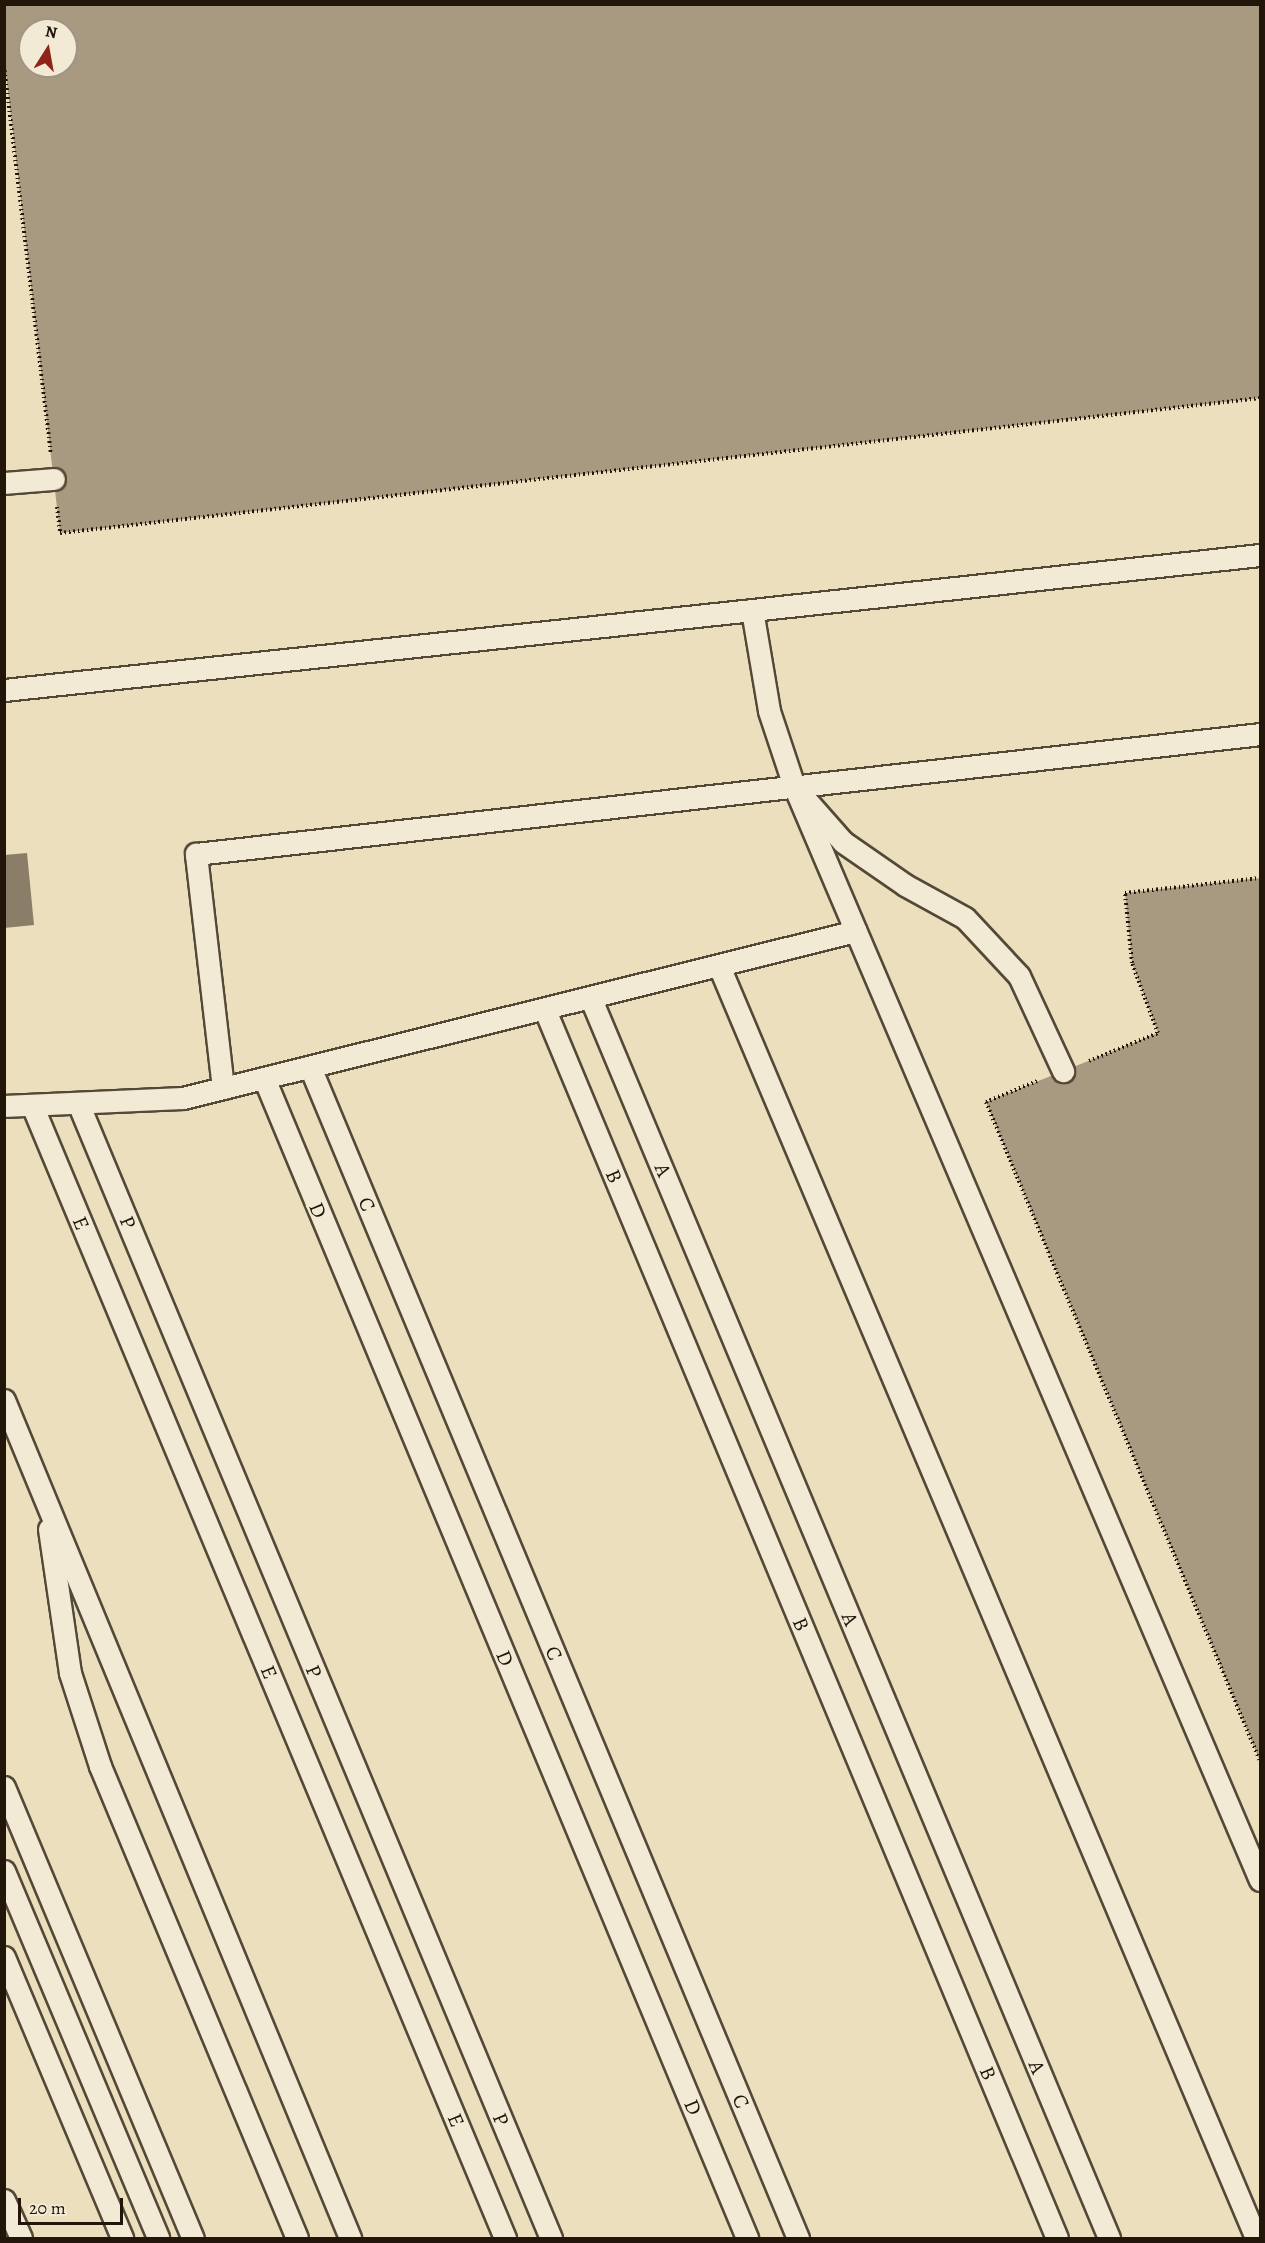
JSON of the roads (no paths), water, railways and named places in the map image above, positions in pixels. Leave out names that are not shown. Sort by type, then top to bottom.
[{"type":"lane","points":[[4,483],[54,479]]},
{"type":"lane","points":[[4,690],[1260,555]]},
{"type":"lane","points":[[752,610],[769,711],[794,786],[1260,1880]]},
{"type":"lane","points":[[223,1088],[196,854],[1260,734]]},
{"type":"lane","points":[[794,786],[843,842],[905,885],[965,918],[1018,976],[1064,1071]]},
{"type":"lane","points":[[4,1106],[183,1098],[591,999],[856,931]]},
{"type":"lane","points":[[719,966],[1256,2238]]},
{"type":"lane","name":"A","points":[[591,999],[1108,2238]]},
{"type":"lane","name":"B","points":[[545,1010],[1057,2238]]},
{"type":"lane","name":"C","points":[[310,1067],[798,2238]]},
{"type":"lane","name":"D","points":[[264,1078],[747,2238]]},
{"type":"lane","name":"P","points":[[78,1103],[551,2238]]},
{"type":"lane","name":"E","points":[[32,1105],[505,2238]]},
{"type":"lane","points":[[4,1400],[350,2238]]},
{"type":"lane","points":[[44,1496],[70,1673],[100,1766],[297,2238]]},
{"type":"lane","points":[[4,1787],[193,2238]]},
{"type":"lane","points":[[4,1871],[158,2238]]},
{"type":"lane","points":[[4,1957],[122,2238]]},
{"type":"lane","points":[[4,2200],[21,2238]]}]
